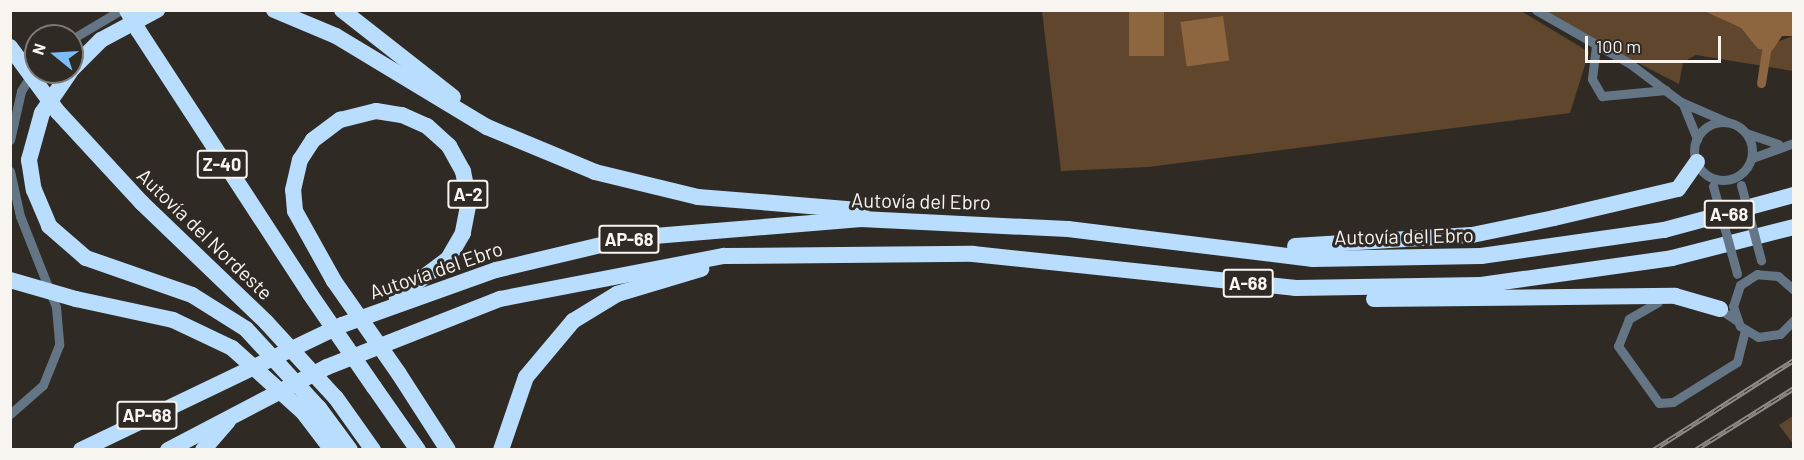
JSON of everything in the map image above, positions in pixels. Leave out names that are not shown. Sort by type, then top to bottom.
[{"type":"highway","name":"Autovía del Nordeste","points":[[127,10],[197,128],[418,450]]},
{"type":"highway","points":[[84,57],[101,40],[157,10]]},
{"type":"highway","points":[[274,10],[336,36],[459,112],[524,143],[605,175],[690,195],[968,216],[1068,229]]},
{"type":"highway","points":[[342,10],[456,100],[524,143]]},
{"type":"highway","name":"Autovía del Nordeste","points":[[10,47],[58,112],[142,203],[266,322],[336,398],[373,450]]},
{"type":"highway","points":[[62,84],[42,113],[29,160],[34,190],[50,226],[86,258],[192,295],[246,329],[311,410],[350,450]]},
{"type":"highway","name":"A-2","points":[[214,383],[405,292],[448,259],[466,223],[466,180],[449,146],[419,122],[385,112],[350,116],[321,132],[300,160],[293,190],[295,211],[334,281],[399,374],[448,450]]},
{"type":"highway","points":[[1135,237],[1313,248],[1472,235],[1666,193],[1687,182],[1696,162]]},
{"type":"highway","name":"Autovía del Ebro","points":[[81,450],[214,383],[342,325],[496,270],[630,238],[861,219],[1068,229],[1313,259],[1481,256],[1664,230],[1794,195]]},
{"type":"highway","name":"A-68","points":[[824,252],[973,254],[1296,288],[1481,285],[1563,277],[1794,227]]},
{"type":"highway","points":[[501,450],[513,404],[539,357],[595,306],[693,271],[824,252]]},
{"type":"highway","name":"AP-68","points":[[168,450],[238,410],[387,341],[500,299],[724,256],[824,252]]},
{"type":"highway","points":[[10,280],[76,299],[173,320],[232,348],[311,410],[332,450]]},
{"type":"highway","points":[[1296,288],[1374,299],[1686,297],[1720,309]]},
{"type":"highway","points":[[203,450],[238,410]]},
{"type":"street","points":[[84,32],[121,10]]},
{"type":"street","points":[[1536,10],[1620,59],[1682,102],[1746,133],[1778,144],[1794,143]]},
{"type":"street","points":[[1596,46],[1597,67],[1593,83],[1607,98],[1666,90]]},
{"type":"street","points":[[1597,67],[1620,59]]},
{"type":"street","points":[[10,140],[21,91],[25,84]]},
{"type":"street","points":[[1682,102],[1697,139],[1696,162],[1709,177],[1713,186],[1737,274],[1737,321]]},
{"type":"street","points":[[1697,139],[1709,126],[1727,122]]},
{"type":"street","points":[[1746,133],[1752,158]]},
{"type":"street","points":[[1778,144],[1752,158],[1742,174],[1741,185],[1761,260],[1771,273],[1794,290]]},
{"type":"street","points":[[10,171],[20,216],[56,307],[59,345],[48,378],[10,414]]},
{"type":"street","points":[[1709,177],[1726,180],[1742,174]]},
{"type":"street","points":[[1737,290],[1751,276],[1771,273]]},
{"type":"street","points":[[1745,330],[1737,362],[1673,402],[1654,400],[1620,352],[1624,326],[1658,302],[1692,301],[1720,309],[1745,330],[1758,337],[1794,334]]},
{"type":"street","points":[[1780,334],[1794,320]]},
{"type":"shaded area","points":[[1042,11],[1521,11],[1589,52],[1570,113],[1148,167],[1061,171]]},
{"type":"shaded area","points":[[1129,11],[1164,11],[1164,56],[1129,56]]},
{"type":"shaded area","points":[[1537,11],[1704,11],[1741,28],[1758,49],[1793,36],[1793,71],[1696,55],[1683,62],[1679,84]]},
{"type":"shaded area","points":[[1704,11],[1793,11],[1793,36],[1782,36],[1772,51],[1758,49],[1741,28]]},
{"type":"shaded area","points":[[1223,16],[1229,61],[1187,67],[1180,22]]},
{"type":"shaded area","points":[[1793,416],[1793,444],[1779,425]]},
{"type":"waterway","points":[[1761,83],[1766,50]]},
{"type":"railway","points":[[1653,450],[1794,360]]},
{"type":"railway","points":[[1695,450],[1794,388]]}]
